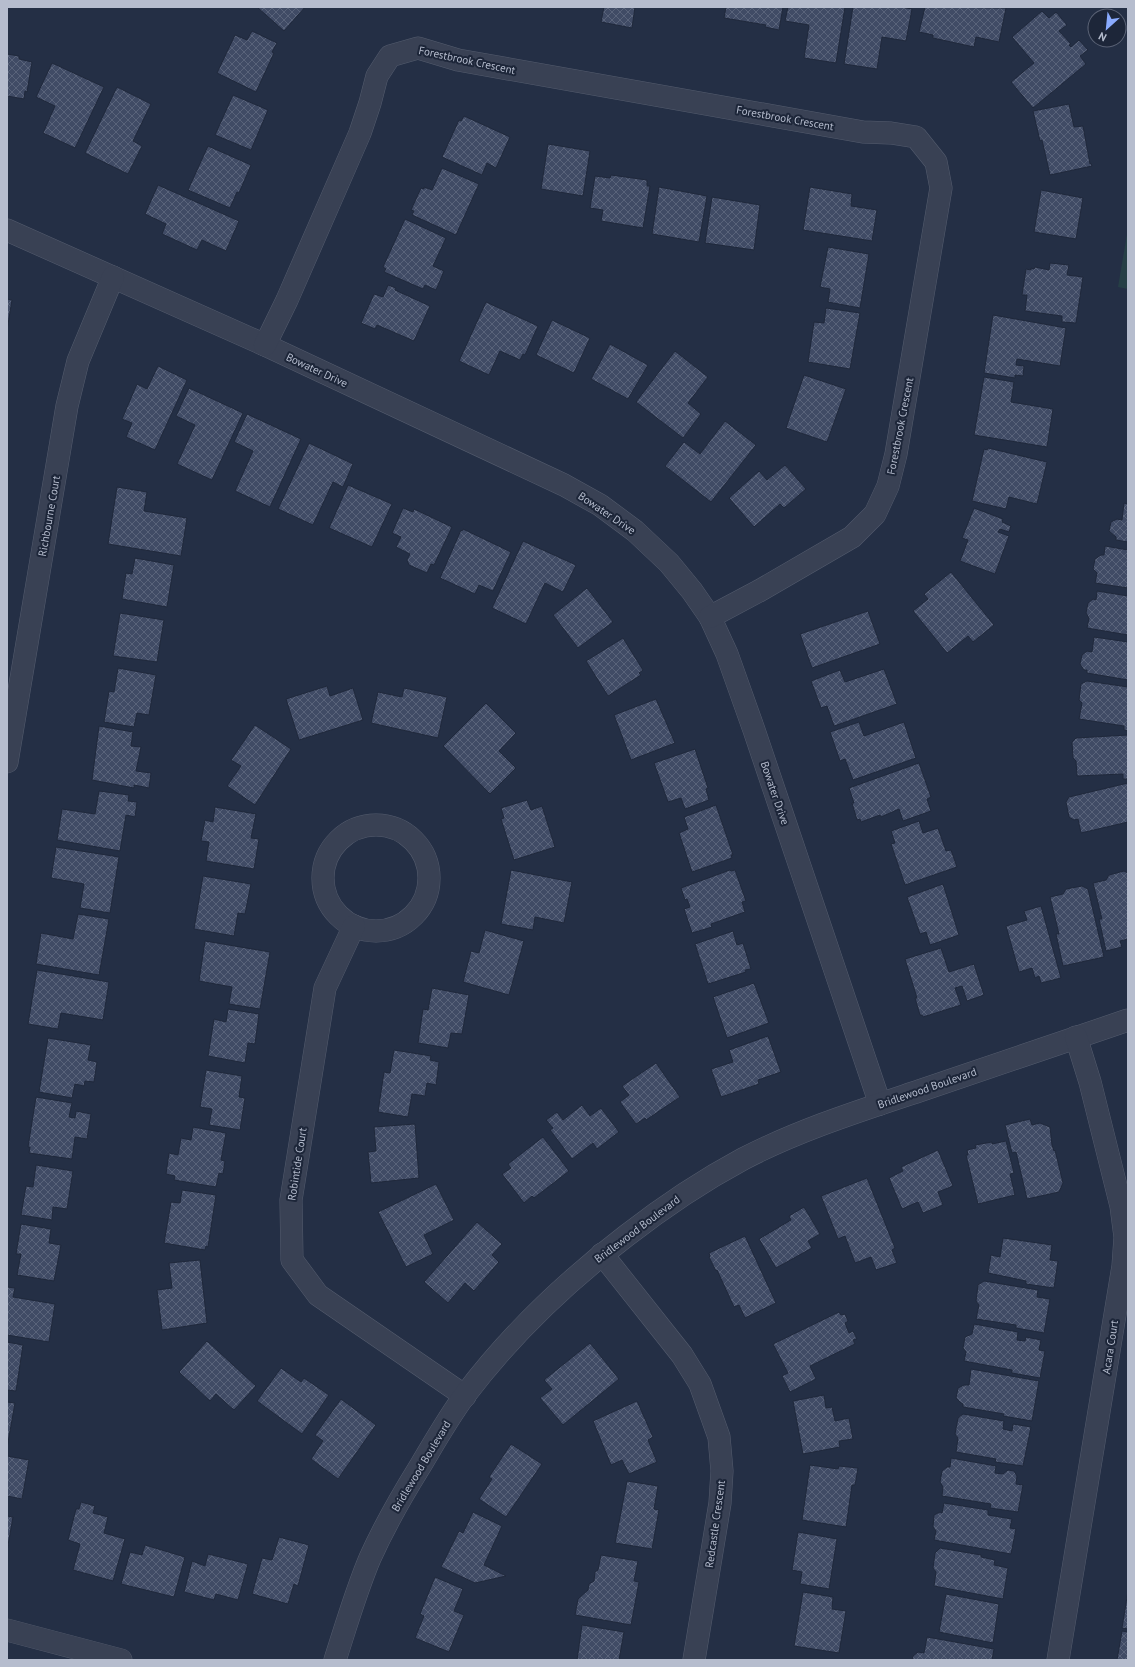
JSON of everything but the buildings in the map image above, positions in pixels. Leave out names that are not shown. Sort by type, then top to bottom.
[{"type":"street","name":"Forestbrook Crescent","points":[[265,345],[287,300],[360,133],[377,76],[390,56],[418,48],[466,61],[863,132],[891,133],[916,137],[936,162],[941,188],[896,454],[888,486],[874,514],[852,537],[760,591],[710,617]]},
{"type":"street","name":"Bowater Drive","points":[[7,230],[265,345],[564,485],[600,506],[635,531],[670,563],[710,617],[727,654],[880,1104]]},
{"type":"street","name":"Richbourne Court","points":[[7,762],[67,406],[78,361],[113,277]]},
{"type":"street","points":[[380,825],[398,829],[413,840],[423,853],[428,868],[429,885],[425,901],[415,914],[402,925],[387,930],[370,931],[354,926],[339,916],[328,901],[323,883],[324,865],[332,848],[345,835],[362,827],[368,826],[380,825]]},
{"type":"street","name":"Robintide Court","points":[[354,926],[325,988],[291,1200],[292,1260],[318,1296],[465,1396]]},
{"type":"street","name":"Bridlewood Boulevard","points":[[335,1660],[351,1609],[371,1558],[401,1497],[438,1435],[492,1361],[529,1321],[564,1287],[602,1254],[649,1218],[698,1185],[742,1160],[790,1137],[880,1104],[1128,1020]]},
{"type":"street","name":"Acara Court","points":[[1058,1660],[1123,1266],[1125,1237],[1121,1206],[1090,1082],[1076,1037]]},
{"type":"street","name":"Redcastle Crescent","points":[[602,1254],[682,1355],[700,1384],[719,1437],[722,1471],[720,1503],[694,1660]]},
{"type":"street","points":[[7,1630],[121,1660]]},
{"type":"green space","points":[[1128,228],[1128,289],[1118,287]]}]
